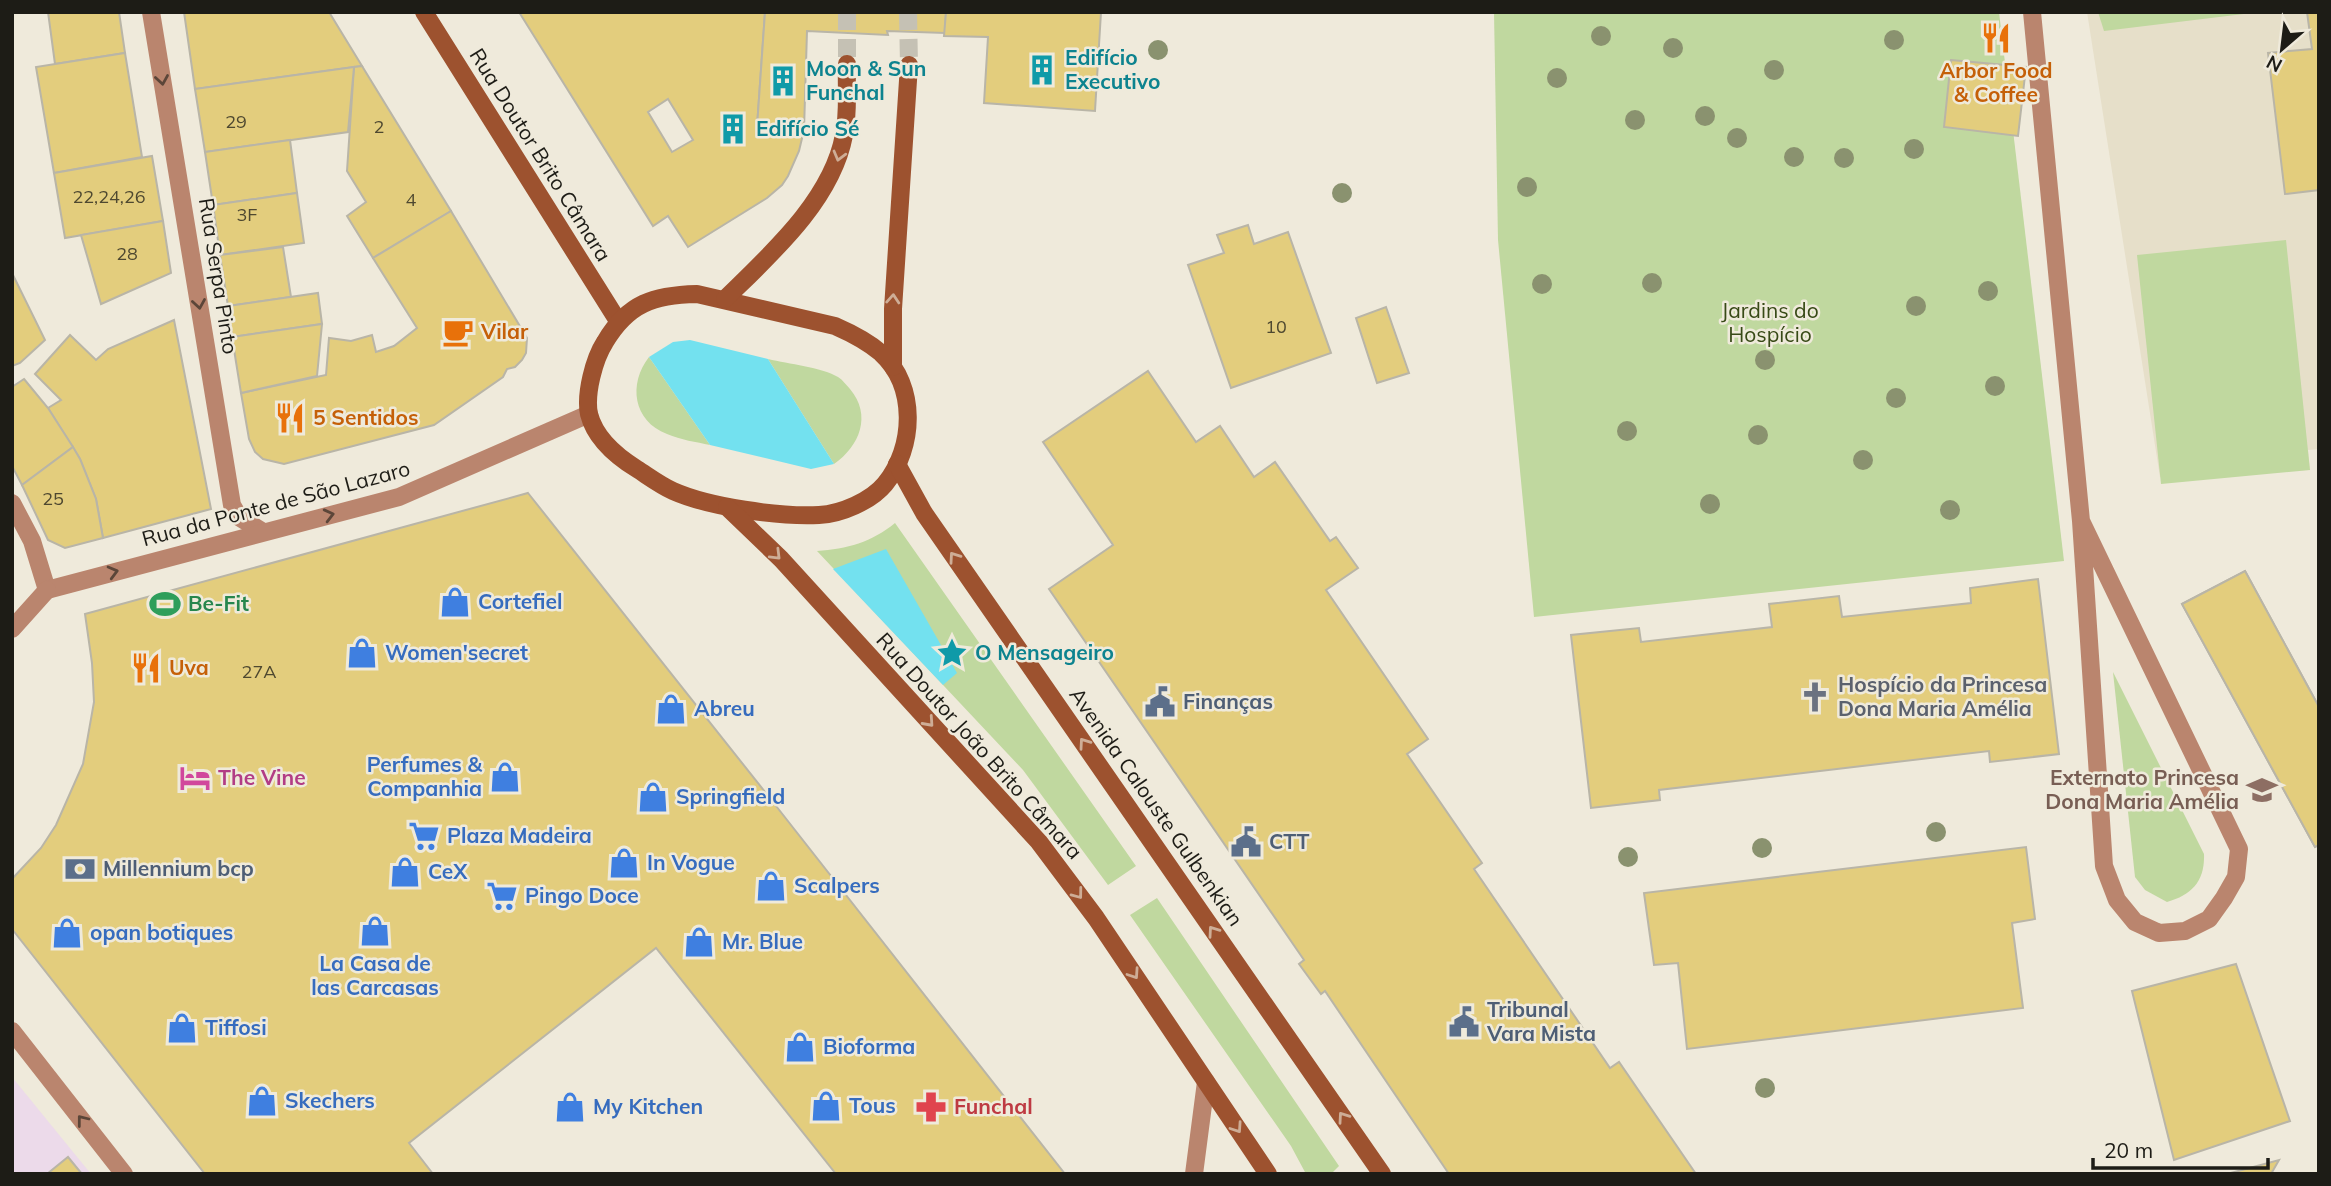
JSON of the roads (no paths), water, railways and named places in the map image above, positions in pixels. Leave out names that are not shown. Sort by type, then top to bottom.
[{"type":"main road","name":"Rua Doutor Brito Câmara","points":[[424,12],[618,321]]},
{"type":"main road","points":[[725,299],[770,255],[813,204],[835,170],[845,133],[847,64]]},
{"type":"main road","points":[[893,367],[892,309],[909,65]]},
{"type":"main road","points":[[697,294],[725,299],[835,326],[856,335],[893,367],[905,392],[908,414],[905,445],[884,485],[865,500],[821,515],[727,507],[672,490],[622,460],[603,442],[589,414],[592,376],[599,352],[618,321],[632,310],[666,295],[697,294]]},
{"type":"main road","name":"Avenida Calouste Gulbenkian","points":[[897,464],[924,513],[1382,1174]]},
{"type":"main road","name":"Rua Doutor João Brito Câmara","points":[[727,507],[781,559],[1039,842],[1096,918],[1268,1174]]},
{"type":"street","name":"Rua Serpa Pinto","points":[[151,12],[232,505],[239,517],[263,532]]},
{"type":"street","points":[[2032,12],[2081,521],[2104,866],[2117,900],[2135,922],[2159,933],[2185,931],[2209,919],[2224,898],[2236,877],[2239,849],[2081,521]]},
{"type":"street","name":"Rua da Ponte de São Lazaro","points":[[47,590],[399,497],[589,414]]},
{"type":"street","points":[[12,503],[32,541],[47,590],[12,629]]},
{"type":"street","points":[[12,1031],[124,1174]]},
{"type":"street","points":[[1194,1174],[1206,1082]]},
{"type":"water","points":[[690,340],[768,359],[834,464],[811,469],[710,445],[649,357],[673,342]]},
{"type":"water","points":[[886,549],[957,673],[943,685],[833,569]]},
{"type":"tunnel","points":[[847,12],[847,64]]},
{"type":"tunnel","points":[[908,12],[909,65]]},
{"type":"place","name":"Arbor Food & Coffee","points":[[1996,38]]},
{"type":"place","name":"Edifício Executivo","points":[[1042,70]]},
{"type":"place","name":"Moon & Sun Funchal","points":[[783,81]]},
{"type":"place","name":"Edifício Sé","points":[[733,129]]},
{"type":"place","name":"Vilar","points":[[458,332]]},
{"type":"place","name":"5 Sentidos","points":[[290,418]]},
{"type":"place","name":"Cortefiel","points":[[455,602]]},
{"type":"place","name":"Be-Fit","points":[[165,604]]},
{"type":"place","name":"Women'secret","points":[[362,653]]},
{"type":"place","name":"O Mensageiro","points":[[952,653]]},
{"type":"place","name":"Uva","points":[[146,668]]},
{"type":"place","name":"Hospício da Princesa Dona Maria Amélia","points":[[1815,697]]},
{"type":"place","name":"Finanças","points":[[1160,702]]},
{"type":"place","name":"Abreu","points":[[671,709]]},
{"type":"place","name":"Perfumes & Companhia","points":[[505,777]]},
{"type":"place","name":"The Vine","points":[[195,778]]},
{"type":"place","name":"Externato Princesa Dona Maria Amélia","points":[[2262,790]]},
{"type":"place","name":"Springfield","points":[[653,797]]},
{"type":"place","name":"Plaza Madeira","points":[[424,836]]},
{"type":"place","name":"CTT","points":[[1246,842]]},
{"type":"place","name":"In Vogue","points":[[624,863]]},
{"type":"place","name":"Millennium bcp","points":[[80,869]]},
{"type":"place","name":"CeX","points":[[405,872]]},
{"type":"place","name":"Scalpers","points":[[771,886]]},
{"type":"place","name":"Pingo Doce","points":[[502,896]]},
{"type":"place","name":"La Casa de las Carcasas","points":[[375,931]]},
{"type":"place","name":"opan botiques","points":[[67,933]]},
{"type":"place","name":"Mr. Blue","points":[[699,942]]},
{"type":"place","name":"Tribunal Vara Mista","points":[[1464,1022]]},
{"type":"place","name":"Tiffosi","points":[[182,1028]]},
{"type":"place","name":"Bioforma","points":[[800,1047]]},
{"type":"place","name":"Skechers","points":[[262,1101]]},
{"type":"place","name":"Tous","points":[[826,1106]]},
{"type":"place","name":"My Kitchen","points":[[570,1107]]},
{"type":"place","name":"Funchal","points":[[931,1107]]},
{"type":"park label","name":"Jardins do Hospício","points":[[1770,323]]}]
